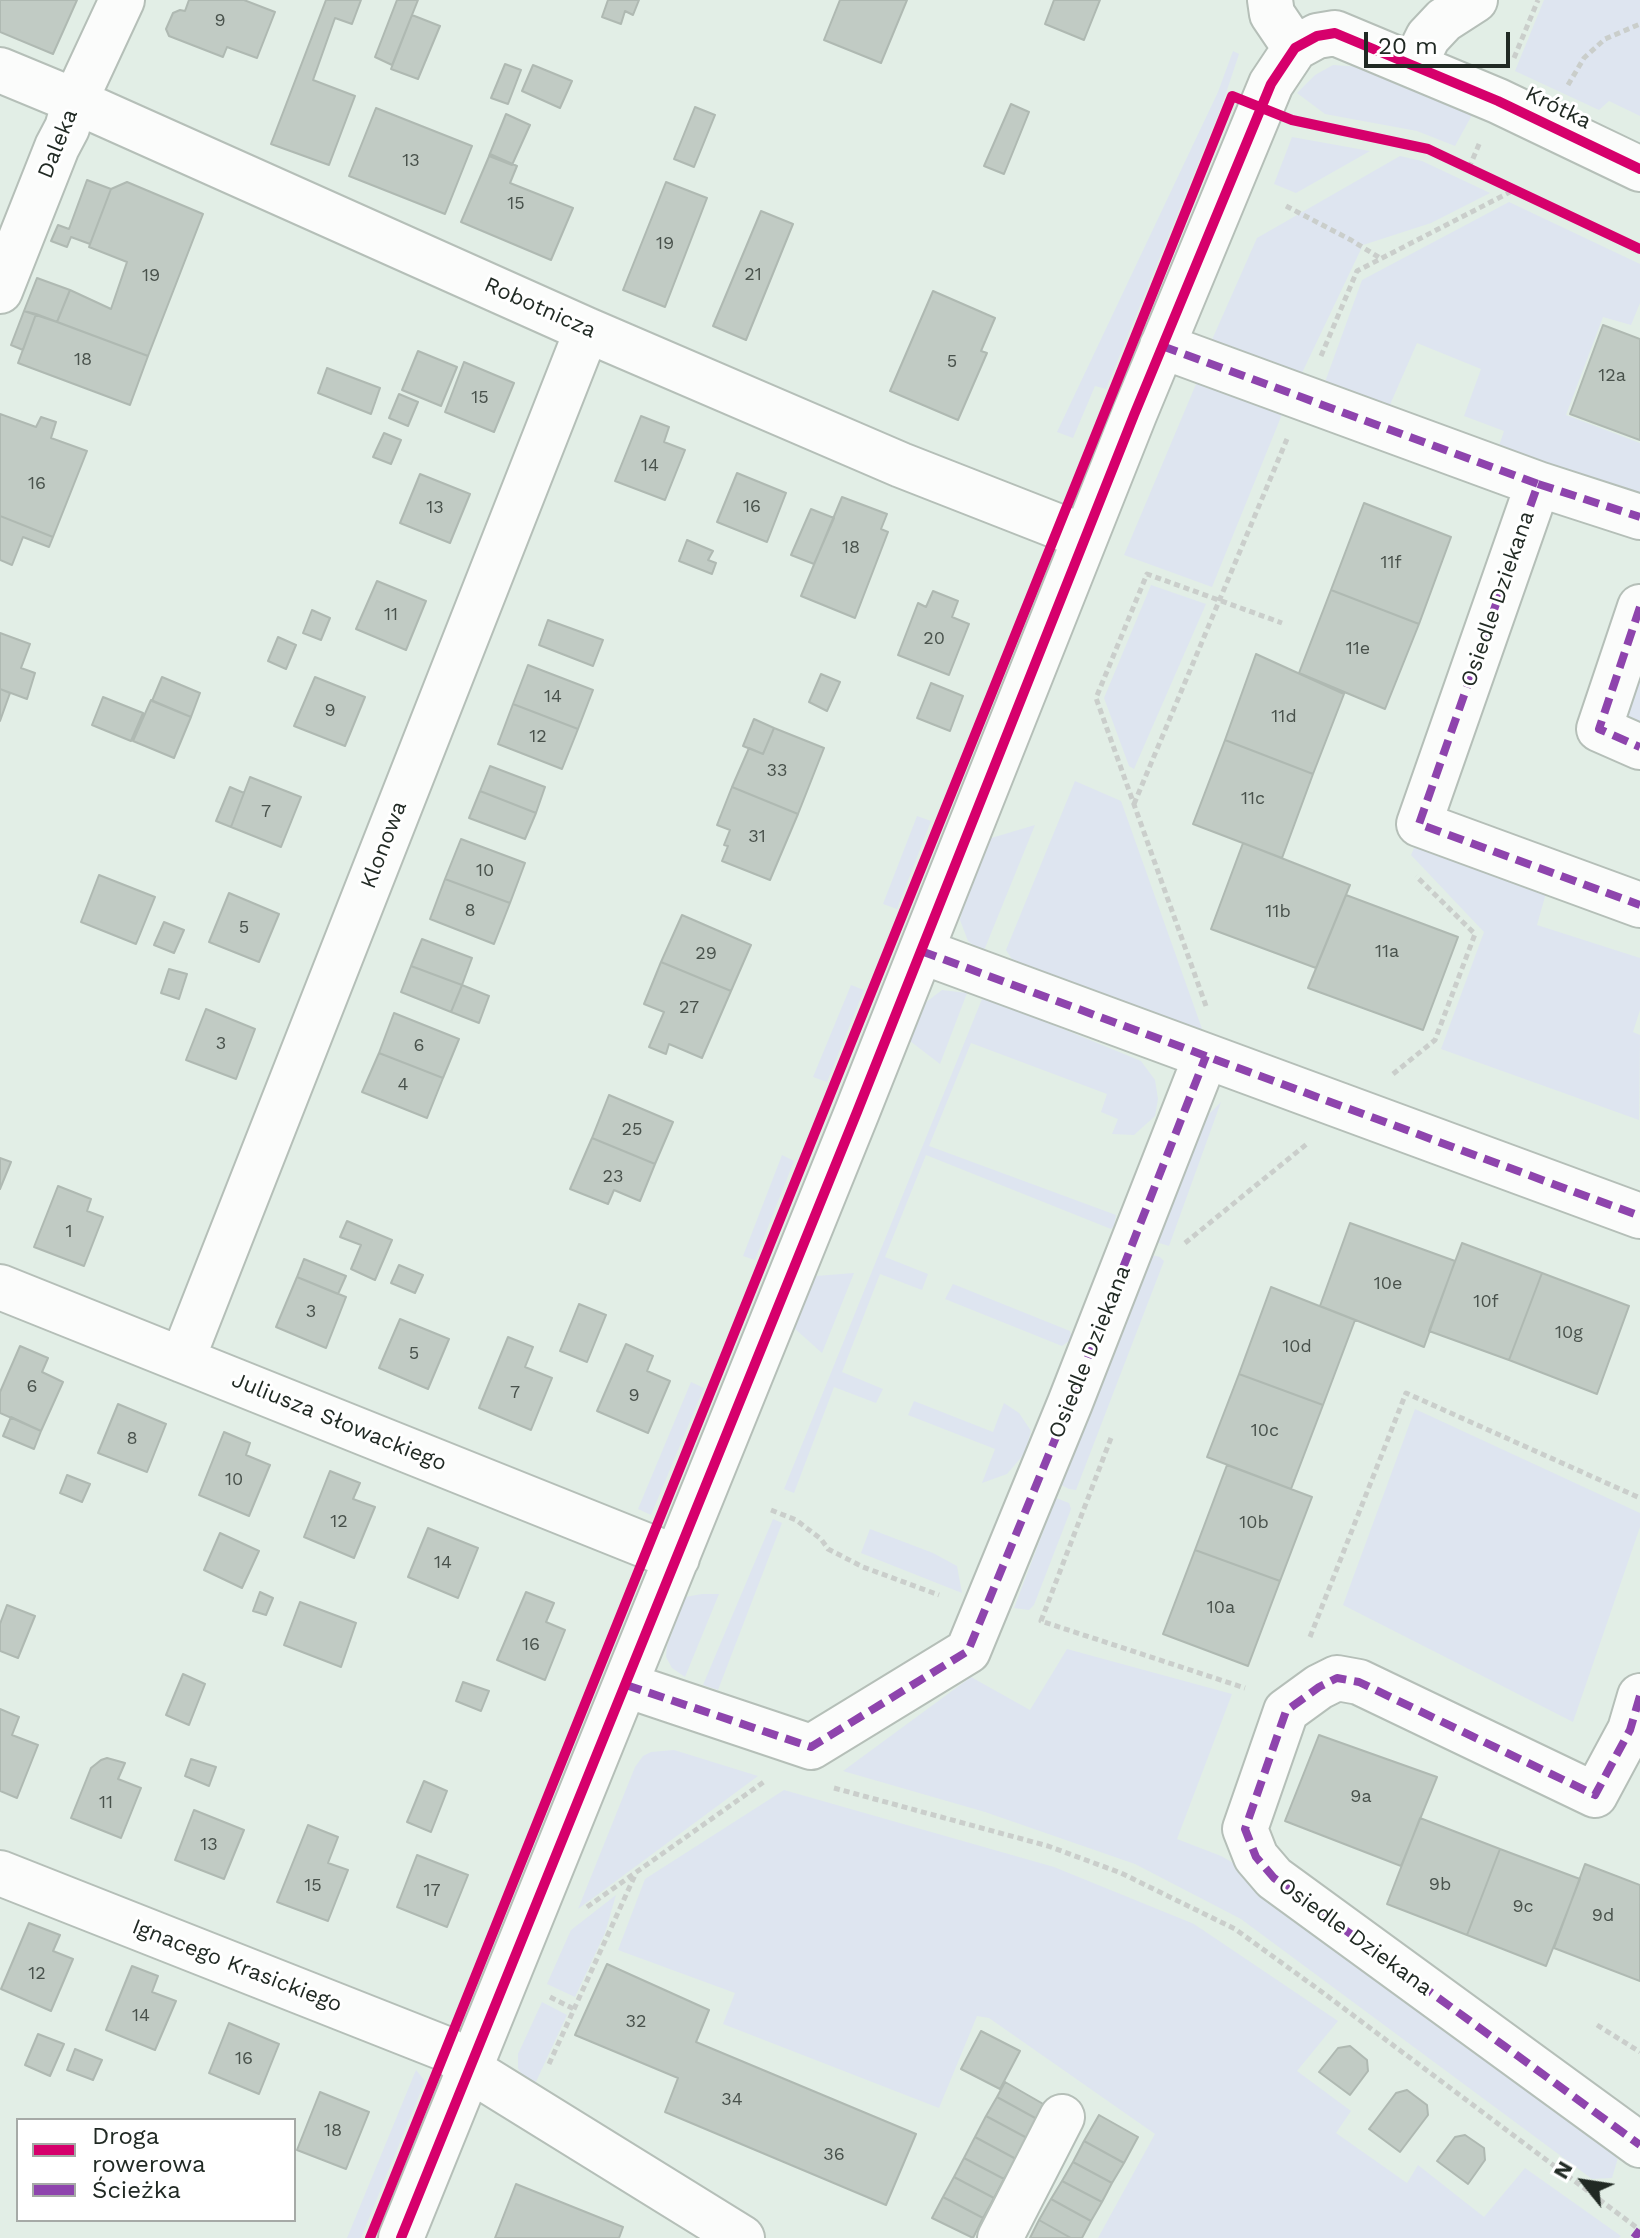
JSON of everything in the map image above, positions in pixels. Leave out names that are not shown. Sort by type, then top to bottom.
[{"type":"street","name":"Daleka","points":[[0,291],[67,128],[75,101],[122,0]]},
{"type":"street","points":[[401,2238],[1162,346],[1271,84],[1295,48],[1272,14],[1270,0]]},
{"type":"street","points":[[1414,65],[1436,28],[1475,0]]},
{"type":"street","name":"Krótka","points":[[1295,48],[1317,36],[1335,33],[1498,101],[1640,169]]},
{"type":"street","name":"Robotnicza","points":[[0,70],[587,330],[901,465],[1085,537]]},
{"type":"street","name":"Klonowa","points":[[182,1360],[587,330]]},
{"type":"street","name":"Osiedle Dziekana","points":[[1162,346],[1538,484],[1419,824],[1640,905]]},
{"type":"street","points":[[1538,484],[1640,517]]},
{"type":"street","points":[[1640,607],[1599,729],[1640,747]]},
{"type":"street","points":[[921,951],[1640,1216]]},
{"type":"street","name":"Osiedle Dziekana","points":[[626,1685],[811,1747],[968,1651],[1216,1059]]},
{"type":"street","name":"Juliusza Słowackiego","points":[[0,1287],[677,1558]]},
{"type":"street","name":"Osiedle Dziekana","points":[[1640,1696],[1630,1730],[1595,1795],[1359,1682],[1337,1678],[1286,1711],[1245,1829],[1256,1857],[1274,1878],[1640,2145]]},
{"type":"street","name":"Ignacego Krasickiego","points":[[0,1873],[446,2049],[469,2069],[742,2238]]},
{"type":"street","points":[[1000,2238],[1062,2117]]},
{"type":"path","points":[[1498,101],[1538,0]]},
{"type":"path","points":[[1547,125],[1584,58],[1605,39],[1640,24]]},
{"type":"path","points":[[1286,206],[1381,259]]},
{"type":"path","points":[[1216,1059],[1134,804],[1096,698],[1147,574],[1282,623]]},
{"type":"path","points":[[1134,804],[1220,601]]},
{"type":"path","points":[[1180,1255],[1190,1229]]},
{"type":"path","points":[[1308,1642],[1406,1393],[1640,1498]]},
{"type":"path","points":[[1114,1431],[1041,1621],[1295,1705]]},
{"type":"path","points":[[771,1510],[796,1520],[821,1539],[828,1549],[863,1567],[984,1612]]},
{"type":"path","points":[[586,1907],[776,1772]]},
{"type":"path","points":[[822,1785],[1048,1846],[1121,1873],[1235,1929],[1640,2230]]},
{"type":"path","points":[[548,2066],[637,1872]]},
{"type":"path","points":[[548,1996],[574,2009]]},
{"type":"path","points":[[1597,2025],[1640,2052]]},
{"type":"shaded area","points":[[1544,0],[1640,0],[1640,116],[1609,101],[1599,110],[1515,71]]},
{"type":"shaded area","points":[[1233,51],[1239,54],[1222,105],[1106,389],[1095,386],[1073,438],[1057,432],[1218,92]]},
{"type":"shaded area","points":[[1333,65],[1361,67],[1472,115],[1455,146],[1417,131],[1325,114],[1297,93],[1315,75]]},
{"type":"shaded area","points":[[1292,137],[1370,151],[1296,193],[1274,184]]},
{"type":"shaded area","points":[[1400,156],[1422,161],[1490,193],[1431,223],[1363,245],[1301,375],[1211,342],[1257,238]]},
{"type":"shaded area","points":[[1509,202],[1640,264],[1640,303],[1631,325],[1603,317],[1566,415],[1640,443],[1640,507],[1496,455],[1504,431],[1464,416],[1481,369],[1417,343],[1389,407],[1325,382],[1362,280]]},
{"type":"shaded area","points":[[1199,377],[1285,407],[1212,587],[1124,555]]},
{"type":"shaded area","points":[[1151,585],[1206,604],[1134,769],[1129,766],[1104,698]]},
{"type":"shaded area","points":[[1640,644],[1640,734],[1627,729],[1623,696]]},
{"type":"shaded area","points":[[1075,781],[1121,801],[1206,1040],[1012,959],[1006,950]]},
{"type":"shaded area","points":[[917,816],[931,821],[897,909],[883,904]]},
{"type":"shaded area","points":[[1035,825],[983,953],[968,941],[960,920],[988,839]]},
{"type":"shaded area","points":[[1418,839],[1546,893],[1537,925],[1640,958],[1640,1010],[1633,1032],[1640,1035],[1639,1120],[1441,1049],[1484,932],[1411,855]]},
{"type":"shaded area","points":[[851,985],[864,990],[827,1082],[813,1077]]},
{"type":"shaded area","points":[[942,990],[967,993],[940,1064],[910,1041],[925,1003]]},
{"type":"shaded area","points":[[982,999],[995,1001],[1141,1061],[1155,1080],[1158,1099],[1155,1116],[1134,1135],[1112,1134],[1118,1119],[1101,1112],[1107,1094],[971,1043],[929,1146],[1116,1215],[1114,1226],[1111,1229],[926,1155],[885,1257],[928,1274],[922,1290],[880,1274],[842,1372],[883,1389],[876,1403],[834,1387],[794,1493],[784,1489]]},
{"type":"shaded area","points":[[1221,1102],[1169,1246],[1156,1242],[1204,1119]]},
{"type":"shaded area","points":[[782,1155],[794,1161],[755,1260],[743,1256]]},
{"type":"shaded area","points":[[1151,1255],[1164,1261],[1076,1490],[1069,1489],[1061,1485]]},
{"type":"shaded area","points":[[854,1273],[822,1353],[794,1328],[816,1276]]},
{"type":"shaded area","points":[[953,1284],[1070,1331],[1072,1339],[1062,1346],[945,1299]]},
{"type":"shaded area","points":[[691,1382],[704,1388],[651,1515],[638,1509]]},
{"type":"shaded area","points":[[914,1401],[993,1432],[1004,1403],[1019,1413],[1031,1431],[1025,1453],[1007,1474],[982,1483],[995,1449],[908,1415]]},
{"type":"shaded area","points":[[1415,1409],[1640,1513],[1640,1527],[1573,1722],[1343,1605]]},
{"type":"shaded area","points":[[1056,1498],[1069,1503],[1071,1509],[1034,1605],[1029,1610],[1014,1608]]},
{"type":"shaded area","points":[[773,1519],[782,1523],[718,1690],[703,1685]]},
{"type":"shaded area","points":[[870,1529],[933,1553],[957,1566],[962,1593],[861,1553]]},
{"type":"shaded area","points":[[719,1594],[685,1677],[672,1668],[666,1657],[667,1646],[685,1597]]},
{"type":"shaded area","points":[[1067,1649],[1232,1694],[1177,1839],[1221,1856],[1244,1869],[1622,2144],[1612,2178],[1592,2179],[1241,1919],[1135,1864],[985,1812],[843,1771],[971,1677],[1030,1710]]},
{"type":"shaded area","points":[[674,1750],[758,1776],[578,1909],[635,1767],[643,1756],[651,1752]]},
{"type":"shaded area","points":[[784,1790],[1054,1867],[1194,1924],[1338,2021],[1297,2071],[1351,2111],[1336,2133],[1407,2183],[1418,2165],[1484,2217],[1525,2168],[1621,2236],[1098,2238],[1155,2134],[989,2018],[977,2016],[939,2108],[723,2024],[735,1993],[618,1950],[645,1879]]},
{"type":"shaded area","points":[[616,1895],[605,1933],[575,1997],[547,1984],[571,1930]]},
{"type":"shaded area","points":[[542,2002],[567,2015],[534,2086],[518,2068],[518,2054]]},
{"type":"shaded area","points":[[416,2070],[425,2081],[361,2238],[347,2238]]},
{"type":"building","points":[[0,0],[77,0],[53,54],[0,32]]},
{"type":"building","points":[[189,0],[244,0],[275,12],[257,58],[227,47],[223,57],[169,36],[166,29],[173,13],[185,11]]},
{"type":"building","points":[[326,0],[361,0],[352,24],[335,18],[313,80],[355,96],[329,165],[271,144]]},
{"type":"building","points":[[397,0],[418,0],[392,65],[375,57]]},
{"type":"building","points":[[608,0],[639,0],[633,15],[625,11],[621,24],[602,17]]},
{"type":"building","points":[[840,0],[907,0],[881,63],[824,40]]},
{"type":"building","points":[[1054,0],[1100,0],[1084,40],[1045,24]]},
{"type":"building","points":[[412,15],[440,26],[418,79],[391,69]]},
{"type":"building","points":[[505,64],[521,70],[508,104],[491,98]]},
{"type":"building","points":[[533,65],[572,81],[560,108],[522,91]]},
{"type":"building","points":[[1011,104],[1029,112],[1004,174],[984,166]]},
{"type":"building","points":[[695,107],[715,115],[694,167],[674,159]]},
{"type":"building","points":[[376,108],[472,146],[445,214],[349,176]]},
{"type":"building","points":[[506,114],[530,125],[512,165],[489,156]]},
{"type":"building","points":[[490,154],[517,166],[510,183],[573,208],[551,260],[461,222]]},
{"type":"building","points":[[87,180],[111,189],[90,244],[71,237],[67,247],[51,241],[58,225],[69,229]]},
{"type":"building","points":[[127,182],[203,214],[148,356],[57,322],[70,290],[111,309],[127,262],[89,247],[111,189]]},
{"type":"building","points":[[666,182],[707,198],[665,307],[623,290]]},
{"type":"building","points":[[761,211],[793,224],[746,340],[713,326]]},
{"type":"building","points":[[37,278],[70,290],[57,322],[24,311]]},
{"type":"building","points":[[933,291],[995,318],[981,351],[987,353],[958,420],[890,391]]},
{"type":"building","points":[[24,311],[36,314],[23,350],[11,345]]},
{"type":"building","points":[[36,314],[148,356],[130,405],[18,363]]},
{"type":"building","points":[[1603,325],[1640,339],[1640,440],[1570,414]]},
{"type":"building","points":[[418,351],[457,367],[441,406],[402,390]]},
{"type":"building","points":[[464,362],[514,383],[494,432],[445,412]]},
{"type":"building","points":[[327,368],[380,388],[371,414],[318,393]]},
{"type":"building","points":[[399,394],[418,402],[408,426],[389,418]]},
{"type":"building","points":[[0,414],[36,427],[41,417],[56,422],[51,438],[87,451],[53,537],[0,516]]},
{"type":"building","points":[[641,416],[669,427],[664,442],[685,450],[665,500],[615,481]]},
{"type":"building","points":[[384,433],[401,440],[391,464],[373,457]]},
{"type":"building","points":[[737,473],[786,493],[767,542],[717,522]]},
{"type":"building","points":[[420,474],[470,494],[450,543],[400,523]]},
{"type":"building","points":[[842,497],[887,514],[881,529],[888,532],[855,618],[801,596]]},
{"type":"building","points":[[1364,503],[1451,537],[1419,624],[1331,590]]},
{"type":"building","points":[[811,509],[834,518],[814,564],[791,555]]},
{"type":"building","points":[[0,516],[53,537],[49,547],[23,537],[12,565],[0,560]]},
{"type":"building","points":[[687,540],[713,551],[708,560],[716,563],[712,574],[679,561]]},
{"type":"building","points":[[377,581],[426,601],[406,650],[356,629]]},
{"type":"building","points":[[1331,590],[1419,624],[1385,709],[1299,673]]},
{"type":"building","points":[[933,591],[958,601],[952,617],[969,624],[949,675],[898,655],[918,603],[926,607]]},
{"type":"building","points":[[312,610],[330,618],[321,640],[303,633]]},
{"type":"building","points":[[548,620],[603,640],[593,666],[539,645]]},
{"type":"building","points":[[0,633],[30,644],[21,668],[35,673],[27,699],[0,689]]},
{"type":"building","points":[[278,637],[296,645],[286,669],[268,661]]},
{"type":"building","points":[[1256,654],[1344,694],[1313,774],[1225,740]]},
{"type":"building","points":[[528,665],[593,690],[578,729],[513,704]]},
{"type":"building","points":[[821,674],[840,682],[827,711],[809,702]]},
{"type":"building","points":[[162,677],[200,693],[191,717],[152,701]]},
{"type":"building","points":[[315,677],[365,697],[345,746],[294,726]]},
{"type":"building","points":[[931,683],[963,696],[950,731],[917,718]]},
{"type":"building","points":[[0,689],[10,693],[0,721]]},
{"type":"building","points":[[103,697],[143,713],[131,741],[92,725]]},
{"type":"building","points":[[151,700],[191,717],[174,758],[133,741]]},
{"type":"building","points":[[513,704],[578,729],[562,769],[498,744]]},
{"type":"building","points":[[754,719],[774,728],[763,754],[743,746]]},
{"type":"building","points":[[774,728],[824,748],[798,814],[732,787],[749,748],[763,754]]},
{"type":"building","points":[[1225,740],[1313,774],[1282,858],[1193,824]]},
{"type":"building","points":[[490,766],[545,787],[536,813],[480,791]]},
{"type":"building","points":[[250,777],[301,797],[281,847],[231,827]]},
{"type":"building","points":[[230,787],[244,793],[231,827],[216,821]]},
{"type":"building","points":[[732,787],[798,814],[770,880],[722,861],[730,830],[717,825]]},
{"type":"building","points":[[480,791],[536,813],[525,839],[469,818]]},
{"type":"building","points":[[461,839],[525,863],[510,903],[445,879]]},
{"type":"building","points":[[1243,843],[1350,885],[1316,968],[1211,929]]},
{"type":"building","points":[[99,875],[155,897],[136,944],[81,922]]},
{"type":"building","points":[[445,879],[510,903],[494,944],[430,919]]},
{"type":"building","points":[[229,893],[279,914],[259,962],[209,942]]},
{"type":"building","points":[[1346,895],[1458,937],[1423,1030],[1308,988]]},
{"type":"building","points":[[682,915],[751,945],[731,991],[661,962]]},
{"type":"building","points":[[164,922],[184,930],[174,953],[154,945]]},
{"type":"building","points":[[422,939],[472,958],[462,985],[411,966]]},
{"type":"building","points":[[661,962],[731,991],[702,1058],[669,1044],[666,1054],[649,1047],[664,1012],[644,1004]]},
{"type":"building","points":[[411,966],[462,985],[451,1012],[401,992]]},
{"type":"building","points":[[169,969],[187,974],[179,999],[161,993]]},
{"type":"building","points":[[462,985],[489,996],[479,1023],[451,1012]]},
{"type":"building","points":[[206,1009],[255,1029],[236,1079],[186,1060]]},
{"type":"building","points":[[394,1013],[459,1039],[443,1078],[379,1053]]},
{"type":"building","points":[[379,1053],[443,1078],[427,1118],[362,1092]]},
{"type":"building","points":[[609,1095],[673,1122],[655,1164],[592,1138]]},
{"type":"building","points":[[592,1138],[655,1164],[640,1201],[614,1190],[608,1204],[570,1189]]},
{"type":"building","points":[[0,1158],[11,1162],[0,1189]]},
{"type":"building","points":[[58,1186],[91,1199],[87,1211],[103,1217],[84,1266],[34,1247]]},
{"type":"building","points":[[347,1221],[392,1240],[375,1280],[351,1269],[361,1245],[340,1237]]},
{"type":"building","points":[[1350,1223],[1455,1261],[1424,1347],[1320,1306]]},
{"type":"building","points":[[1462,1243],[1542,1273],[1509,1360],[1429,1331]]},
{"type":"building","points":[[304,1259],[346,1276],[338,1294],[297,1277]]},
{"type":"building","points":[[399,1265],[423,1275],[415,1293],[391,1283]]},
{"type":"building","points":[[1542,1273],[1629,1306],[1597,1394],[1509,1360]]},
{"type":"building","points":[[297,1277],[346,1297],[326,1348],[276,1327]]},
{"type":"building","points":[[1271,1287],[1355,1320],[1323,1405],[1239,1374]]},
{"type":"building","points":[[579,1304],[606,1315],[587,1362],[560,1351]]},
{"type":"building","points":[[400,1319],[449,1339],[428,1389],[379,1368]]},
{"type":"building","points":[[508,1337],[533,1347],[525,1367],[552,1378],[531,1430],[479,1408]]},
{"type":"building","points":[[626,1344],[653,1356],[647,1371],[670,1381],[648,1433],[597,1411]]},
{"type":"building","points":[[20,1346],[48,1358],[42,1372],[63,1382],[41,1431],[0,1413],[0,1392]]},
{"type":"building","points":[[1239,1374],[1323,1405],[1291,1489],[1207,1457]]},
{"type":"building","points":[[118,1404],[166,1424],[147,1472],[98,1453]]},
{"type":"building","points":[[11,1417],[41,1431],[34,1449],[3,1436]]},
{"type":"building","points":[[224,1432],[250,1443],[246,1455],[270,1465],[249,1516],[199,1495]]},
{"type":"building","points":[[1227,1465],[1312,1497],[1280,1581],[1195,1550]]},
{"type":"building","points":[[330,1471],[360,1483],[353,1499],[375,1507],[354,1558],[304,1537]]},
{"type":"building","points":[[67,1475],[90,1484],[82,1502],[60,1493]]},
{"type":"building","points":[[428,1528],[478,1548],[458,1598],[408,1577]]},
{"type":"building","points":[[220,1533],[259,1551],[242,1588],[204,1570]]},
{"type":"building","points":[[1195,1550],[1280,1581],[1248,1666],[1163,1634]]},
{"type":"building","points":[[260,1592],[273,1598],[266,1615],[253,1611]]},
{"type":"building","points":[[526,1592],[554,1603],[546,1622],[565,1630],[545,1680],[497,1660]]},
{"type":"building","points":[[300,1602],[356,1623],[341,1667],[284,1645]]},
{"type":"building","points":[[7,1605],[35,1616],[18,1658],[0,1651],[0,1624]]},
{"type":"building","points":[[183,1674],[205,1684],[189,1725],[166,1715]]},
{"type":"building","points":[[463,1682],[489,1691],[481,1711],[456,1701]]},
{"type":"building","points":[[0,1709],[19,1717],[12,1735],[38,1745],[17,1798],[0,1791]]},
{"type":"building","points":[[1319,1735],[1437,1777],[1401,1866],[1285,1821]]},
{"type":"building","points":[[107,1758],[125,1763],[118,1779],[141,1788],[121,1838],[71,1818],[91,1768]]},
{"type":"building","points":[[191,1759],[216,1767],[209,1786],[185,1776]]},
{"type":"building","points":[[424,1781],[447,1791],[431,1832],[407,1822]]},
{"type":"building","points":[[194,1810],[244,1830],[224,1879],[175,1860]]},
{"type":"building","points":[[1420,1818],[1500,1849],[1467,1935],[1387,1904]]},
{"type":"building","points":[[308,1825],[338,1837],[328,1863],[348,1870],[328,1921],[277,1902]]},
{"type":"building","points":[[1500,1849],[1580,1879],[1546,1966],[1467,1935]]},
{"type":"building","points":[[417,1855],[468,1875],[447,1927],[397,1907]]},
{"type":"building","points":[[1585,1864],[1640,1885],[1640,1981],[1554,1948]]},
{"type":"building","points":[[29,1923],[60,1935],[53,1951],[73,1959],[51,2011],[1,1989]]},
{"type":"building","points":[[607,1964],[709,2010],[696,2042],[916,2134],[886,2205],[665,2112],[678,2078],[575,2035]]},
{"type":"building","points":[[132,1966],[158,1976],[152,1992],[176,2001],[155,2050],[106,2030]]},
{"type":"building","points":[[229,2023],[279,2044],[259,2094],[209,2073]]},
{"type":"building","points":[[981,2031],[1020,2051],[1000,2089],[961,2069]]},
{"type":"building","points":[[38,2034],[64,2044],[50,2076],[25,2065]]},
{"type":"building","points":[[1350,2046],[1367,2060],[1368,2071],[1350,2095],[1319,2072],[1338,2048]]},
{"type":"building","points":[[75,2049],[102,2060],[93,2080],[67,2070]]},
{"type":"building","points":[[1005,2082],[1045,2105],[1037,2119],[997,2097]]},
{"type":"building","points":[[1407,2090],[1427,2105],[1428,2115],[1400,2152],[1369,2129],[1396,2093]]},
{"type":"building","points":[[320,2092],[369,2112],[346,2169],[297,2150]]},
{"type":"building","points":[[997,2097],[1037,2119],[1027,2138],[986,2116]]},
{"type":"building","points":[[1099,2115],[1138,2137],[1124,2163],[1084,2141]]},
{"type":"building","points":[[986,2116],[1027,2138],[1016,2159],[975,2137]]},
{"type":"building","points":[[1465,2135],[1484,2148],[1485,2160],[1468,2184],[1437,2161],[1455,2137]]},
{"type":"building","points":[[975,2137],[1016,2159],[1004,2179],[964,2158]]},
{"type":"building","points":[[1084,2141],[1124,2163],[1112,2183],[1073,2162]]},
{"type":"building","points":[[964,2158],[1004,2179],[994,2198],[954,2177]]},
{"type":"building","points":[[1073,2162],[1112,2183],[1102,2202],[1062,2181]]},
{"type":"building","points":[[954,2177],[994,2198],[983,2218],[943,2197]]},
{"type":"building","points":[[1062,2181],[1102,2202],[1091,2221],[1051,2199]]},
{"type":"building","points":[[516,2184],[623,2227],[619,2238],[495,2238]]},
{"type":"building","points":[[943,2197],[983,2218],[973,2238],[932,2218]]},
{"type":"building","points":[[1051,2199],[1091,2221],[1082,2238],[1071,2238],[1039,2220]]},
{"type":"building","points":[[1039,2220],[1071,2238],[1030,2238]]},
{"type":"marked path","points":[[1162,346],[1538,484],[1419,824],[1640,905]]},
{"type":"marked path","points":[[1538,484],[1640,517]]},
{"type":"marked path","points":[[1640,607],[1599,729],[1640,747]]},
{"type":"marked path","points":[[921,951],[1640,1216]]},
{"type":"marked path","points":[[626,1685],[811,1747],[968,1651],[1070,1403],[1206,1056]]},
{"type":"marked path","points":[[1640,1696],[1630,1730],[1595,1795],[1359,1682],[1337,1678],[1286,1711],[1245,1829],[1256,1857],[1274,1878],[1640,2145]]},
{"type":"marked path","points":[[1634,2238],[1640,2230]]},
{"type":"cycle path","points":[[401,2238],[857,1112],[1134,415],[1271,84],[1295,48],[1317,36],[1335,33],[1498,101],[1640,169]]},
{"type":"cycle path","points":[[370,2238],[1232,96],[1292,120],[1428,149],[1640,249]]}]
